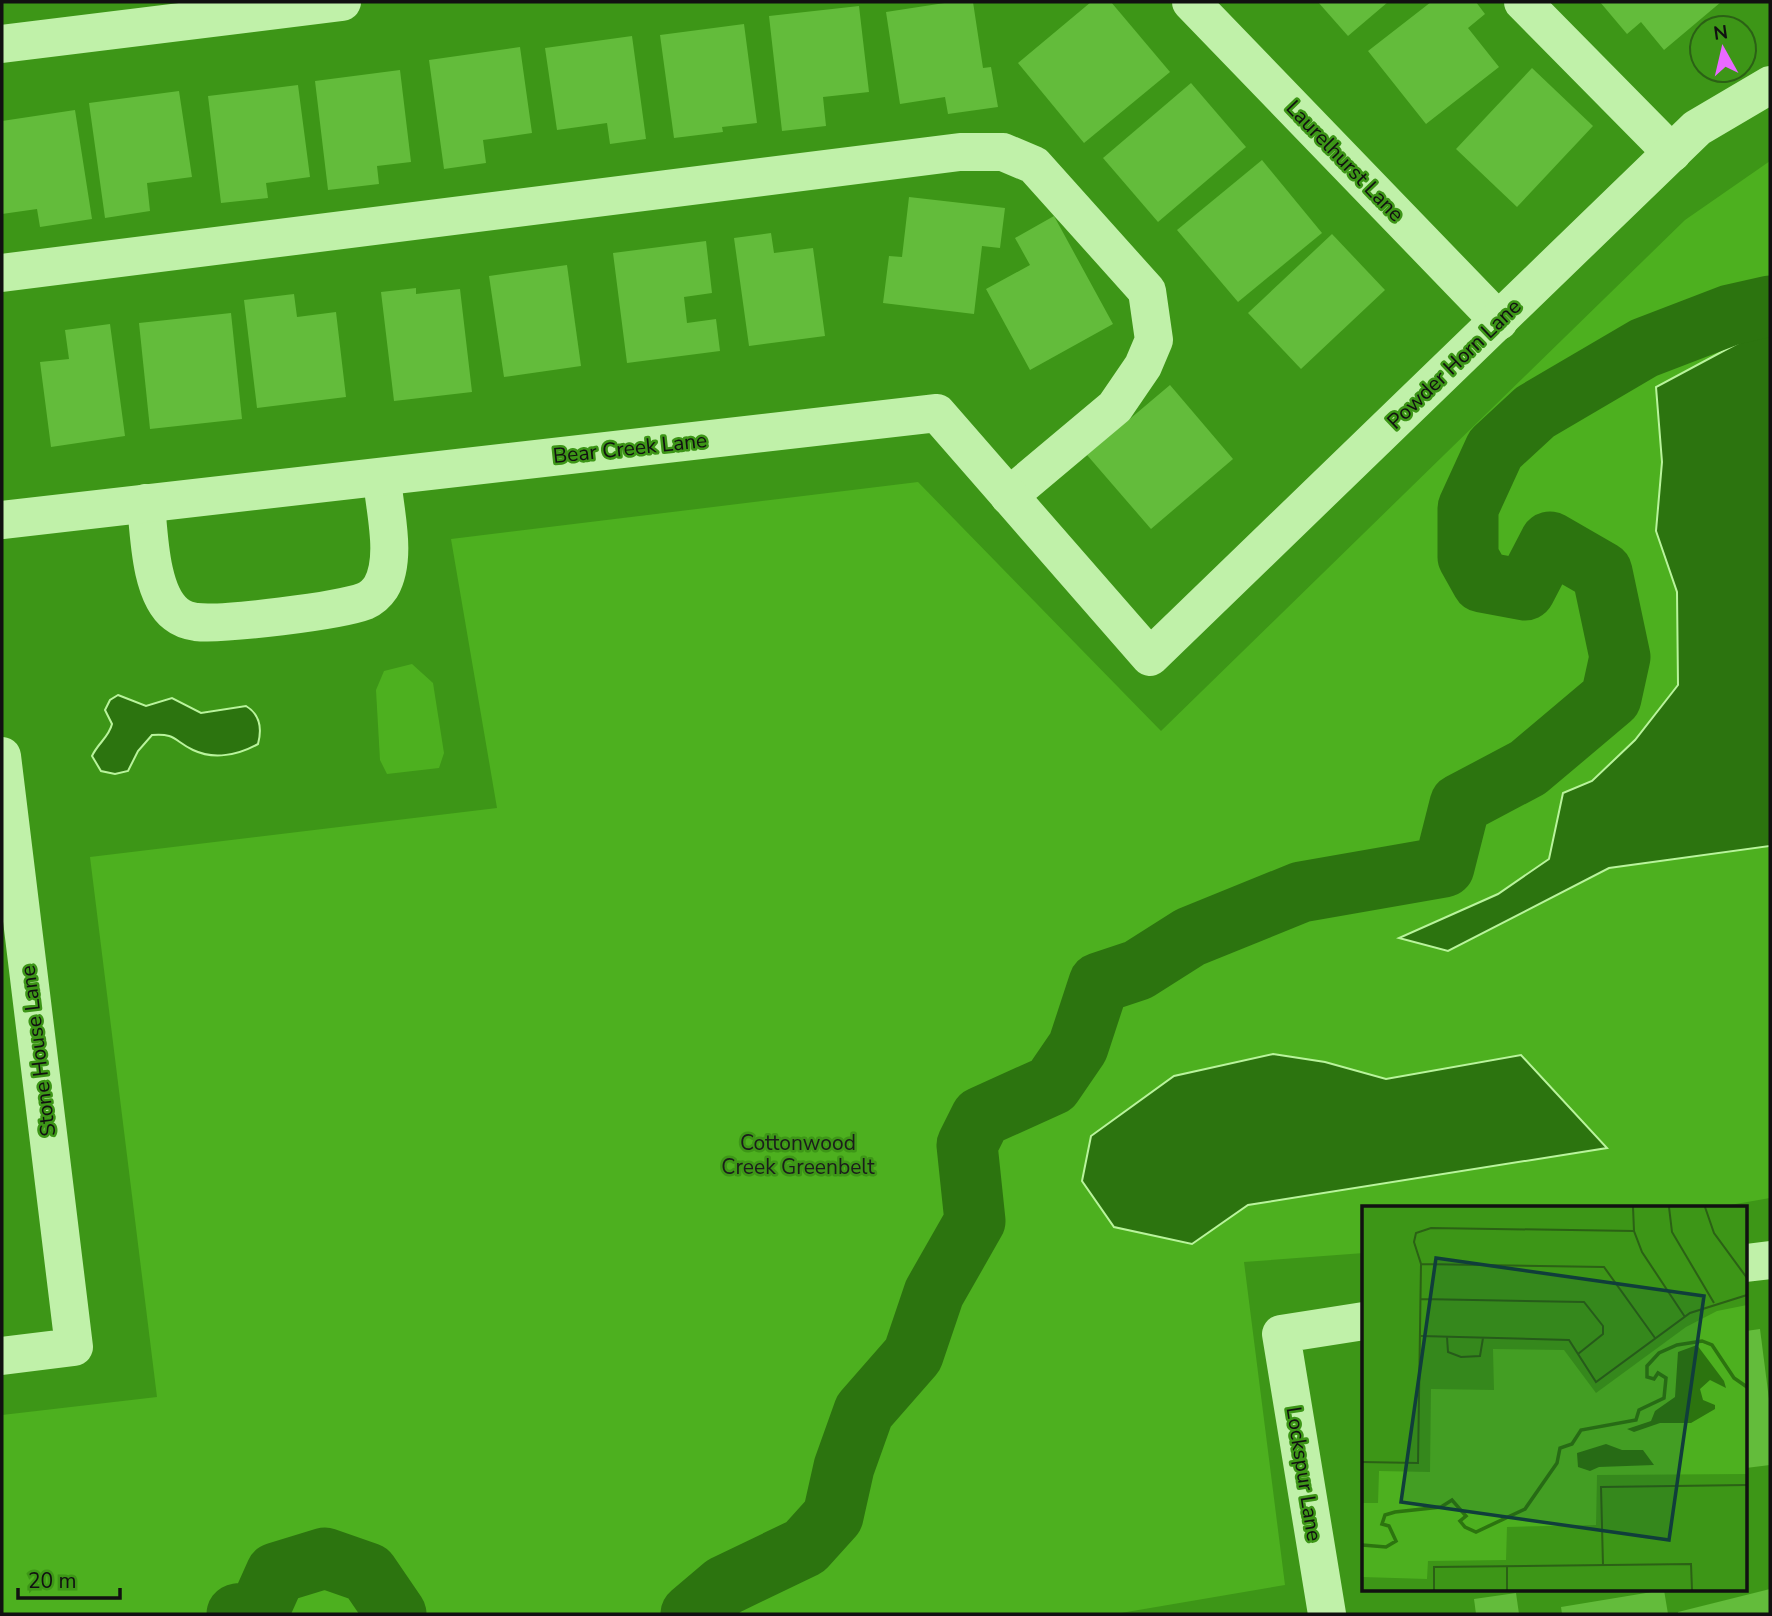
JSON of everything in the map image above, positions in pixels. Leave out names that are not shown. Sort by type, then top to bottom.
[{"type":"street","points":[[2,44],[342,2]]},
{"type":"street","name":"Laurelhurst Lane","points":[[1191,2],[1499,321]]},
{"type":"street","points":[[1523,2],[1672,153]]},
{"type":"street","name":"Powder Horn Lane","points":[[1150,657],[1697,128],[1770,85]]},
{"type":"street","points":[[2,273],[960,152],[1003,152],[1034,164],[1147,291],[1154,340],[1143,366],[1115,407],[1010,496]]},
{"type":"street","name":"Bear Creek Lane","points":[[2,520],[937,413],[1150,657]]},
{"type":"street","points":[[146,503],[158,584],[164,602],[177,615],[202,622],[263,617],[334,608],[365,601],[376,595],[388,569],[382,477]]},
{"type":"street","name":"Stone House Lane","points":[[2,756],[74,1347],[2,1356]]},
{"type":"street","points":[[1748,1263],[1770,1260]]},
{"type":"street","name":"Lockspur Lane","points":[[1327,1614],[1281,1334],[1362,1321]]},
{"type":"green space","name":"Cottonwood Creek Greenbelt","points":[[1770,161],[1770,1198],[1724,1206],[1362,1206],[1362,1253],[1244,1262],[1285,1585],[1115,1614],[2,1614],[2,1415],[157,1397],[90,857],[497,808],[451,539],[918,482],[1161,731],[1685,220]]},
{"type":"green space","points":[[412,664],[433,683],[444,753],[439,768],[387,774],[380,760],[376,690],[384,671]]},
{"type":"shaded area","points":[[1770,326],[1770,846],[1609,868],[1448,951],[1399,938],[1498,894],[1549,859],[1563,793],[1592,781],[1635,740],[1678,685],[1677,592],[1656,531],[1662,462],[1656,387]]},
{"type":"shaded area","points":[[118,695],[146,706],[172,698],[201,713],[246,706],[255,714],[259,723],[258,744],[234,753],[209,755],[193,750],[171,736],[152,735],[138,751],[128,771],[115,774],[101,771],[92,756],[111,729],[112,724],[105,710],[110,700]]},
{"type":"shaded area","points":[[1273,1054],[1325,1062],[1386,1079],[1521,1055],[1607,1148],[1248,1205],[1192,1244],[1114,1227],[1082,1181],[1091,1136],[1174,1076]]},
{"type":"building","points":[[951,2],[973,2],[983,68],[991,67],[998,107],[948,114],[945,97],[900,104],[886,12]]},
{"type":"building","points":[[1091,2],[1111,2],[1170,72],[1084,143],[1018,63]]},
{"type":"building","points":[[1318,2],[1388,2],[1348,36]]},
{"type":"building","points":[[1431,2],[1476,2],[1485,14],[1468,28],[1499,67],[1426,124],[1368,51]]},
{"type":"building","points":[[1600,2],[1721,2],[1707,14],[1688,14],[1688,30],[1664,50],[1641,22],[1627,34]]},
{"type":"building","points":[[859,6],[869,92],[823,97],[826,126],[782,131],[769,16]]},
{"type":"building","points":[[744,24],[757,123],[722,127],[723,132],[674,138],[660,35]]},
{"type":"building","points":[[632,36],[646,139],[610,144],[607,123],[557,130],[545,48]]},
{"type":"building","points":[[520,47],[532,133],[483,140],[486,163],[444,169],[429,60]]},
{"type":"building","points":[[1532,68],[1593,126],[1517,207],[1456,149]]},
{"type":"building","points":[[400,70],[411,162],[377,166],[379,184],[328,190],[315,81]]},
{"type":"building","points":[[1191,83],[1246,147],[1158,222],[1103,158]]},
{"type":"building","points":[[298,85],[310,177],[266,183],[268,198],[221,203],[208,96]]},
{"type":"building","points":[[179,91],[192,177],[147,183],[150,211],[105,218],[89,103]]},
{"type":"building","points":[[75,110],[92,219],[40,227],[37,209],[2,214],[2,121]]},
{"type":"building","points":[[1262,160],[1322,233],[1238,302],[1177,230]]},
{"type":"building","points":[[909,197],[1005,208],[1000,248],[982,246],[974,314],[883,303],[889,256],[902,257]]},
{"type":"building","points":[[1054,216],[1113,324],[1030,370],[986,289],[1030,265],[1015,238]]},
{"type":"building","points":[[771,233],[774,253],[813,248],[825,336],[749,346],[734,238]]},
{"type":"building","points":[[1332,234],[1385,290],[1301,369],[1248,313]]},
{"type":"building","points":[[706,241],[712,293],[684,297],[687,323],[716,319],[720,351],[627,363],[613,253]]},
{"type":"building","points":[[567,265],[581,366],[504,377],[489,276]]},
{"type":"building","points":[[416,288],[416,294],[460,289],[472,392],[394,401],[381,292]]},
{"type":"building","points":[[294,294],[297,317],[336,312],[346,397],[257,408],[244,300]]},
{"type":"building","points":[[231,313],[242,419],[150,429],[139,323]]},
{"type":"building","points":[[110,324],[125,436],[51,447],[40,362],[69,359],[65,330]]},
{"type":"building","points":[[1170,385],[1233,459],[1151,529],[1087,455]]},
{"type":"building","points":[[1760,1329],[1770,1407],[1770,1465],[1748,1468],[1748,1331]]},
{"type":"building","points":[[1770,1589],[1770,1614],[1678,1614],[1678,1612]]},
{"type":"building","points":[[1664,1592],[1668,1614],[1562,1614],[1561,1607]]},
{"type":"building","points":[[1516,1593],[1519,1614],[1476,1614],[1474,1599]]},
{"type":"waterway","points":[[691,1614],[724,1586],[805,1547],[833,1516],[844,1467],[864,1411],[913,1355],[934,1293],[975,1221],[967,1145],[981,1117],[1052,1085],[1078,1047],[1099,983],[1138,970],[1190,937],[1301,892],[1444,867],[1460,804],[1528,768],[1611,698],[1620,657],[1602,572],[1550,542],[1525,590],[1482,582],[1468,557],[1468,508],[1495,449],[1535,412],[1644,348],[1730,315],[1770,306]]},
{"type":"waterway","points":[[237,1614],[259,1611],[276,1573],[325,1558],[368,1573],[396,1614]]}]
